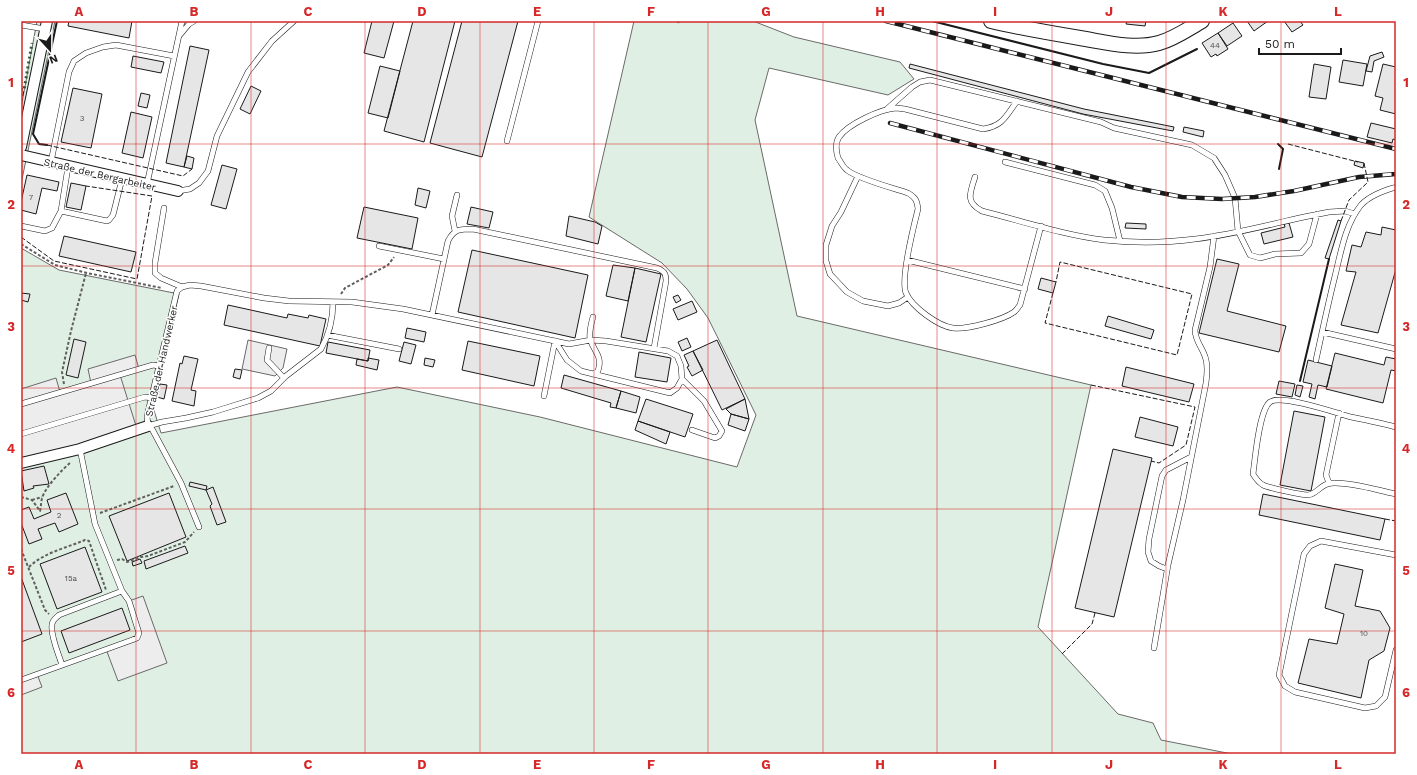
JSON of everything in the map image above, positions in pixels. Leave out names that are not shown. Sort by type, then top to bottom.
[{"type":"main road","points":[[991,21],[1054,34],[1129,45],[1158,44],[1169,40],[1202,21]]},
{"type":"street","points":[[21,147],[46,25]]},
{"type":"street","name":"Straße der Bergarbeiter","points":[[21,156],[178,191]]},
{"type":"street","name":"Straße der Handwerker","points":[[21,463],[81,452],[148,426]]},
{"type":"lane","points":[[147,184],[182,21]]},
{"type":"lane","points":[[178,36],[189,24],[194,21]]},
{"type":"lane","points":[[178,191],[190,189],[199,183],[208,171],[217,136],[248,72],[272,41],[294,21]]},
{"type":"lane","points":[[507,141],[538,21]]},
{"type":"lane","points":[[21,25],[46,25]]},
{"type":"lane","points":[[50,162],[69,72],[74,61],[86,53],[103,47],[116,45],[174,56]]},
{"type":"lane","points":[[886,110],[912,87],[920,82],[930,80],[1101,122],[1114,128],[1192,145],[1214,158],[1225,175],[1235,198],[1238,231],[1250,255],[1260,258],[1276,254],[1301,253],[1309,244],[1318,214]]},
{"type":"lane","points":[[1017,101],[1001,122],[993,128],[983,129],[896,108],[886,110],[862,120],[846,130],[838,138],[836,146],[837,155],[842,165],[848,171],[914,196],[917,201],[918,209],[907,260],[904,284],[905,292],[920,310],[940,325],[964,329],[1007,316],[1015,311],[1020,305],[1041,226]]},
{"type":"lane","points":[[1005,162],[1095,185],[1105,191],[1112,208],[1120,241]]},
{"type":"lane","points":[[21,226],[45,231],[52,228],[61,211],[68,166]]},
{"type":"lane","points":[[858,176],[841,212],[832,226],[826,245],[826,261],[830,274],[847,292],[863,301],[888,306],[908,297]]},
{"type":"lane","points":[[975,177],[970,199],[974,207],[982,211],[1103,240],[1166,242],[1195,240],[1329,212],[1345,211],[1355,214]]},
{"type":"lane","points":[[61,211],[107,221],[109,220],[112,215],[122,179]]},
{"type":"lane","points":[[1316,360],[1344,238],[1355,214],[1362,204],[1371,197],[1385,190],[1396,187]]},
{"type":"lane","points":[[455,232],[452,216],[457,195]]},
{"type":"lane","points":[[164,208],[155,263],[155,273],[179,289],[190,286],[201,286],[264,298],[289,301],[352,302],[395,308],[432,316],[555,341],[569,344],[591,340],[668,350],[677,356],[681,366],[682,379],[677,388],[670,393],[582,371],[568,360],[555,341]]},
{"type":"lane","points":[[432,316],[448,241],[451,235],[455,232],[462,229],[473,229],[657,268],[664,271],[666,281],[654,348]]},
{"type":"lane","points":[[1154,648],[1167,568],[1206,382],[1206,359],[1195,336],[1195,330],[1210,267],[1214,236]]},
{"type":"lane","points":[[379,246],[444,259]]},
{"type":"lane","points":[[907,260],[1024,288]]},
{"type":"lane","name":"Straße der Handwerker","points":[[148,426],[147,416],[179,289]]},
{"type":"lane","points":[[148,426],[213,412],[258,398],[271,390],[284,378],[321,350],[327,335],[335,302]]},
{"type":"lane","points":[[592,317],[589,332],[600,363],[598,371],[593,374]]},
{"type":"lane","points":[[1322,332],[1396,349]]},
{"type":"lane","points":[[327,335],[399,349]]},
{"type":"lane","points":[[544,396],[555,341]]},
{"type":"lane","points":[[270,348],[267,360],[284,378]]},
{"type":"lane","points":[[21,404],[153,365],[159,366]]},
{"type":"lane","points":[[682,379],[704,401],[722,431],[720,436],[715,438],[692,430]]},
{"type":"lane","points":[[21,434],[145,397],[152,398]]},
{"type":"lane","points":[[1396,427],[1327,409],[1274,400],[1269,403],[1265,409],[1260,428],[1253,474],[1256,480],[1264,486],[1308,495],[1317,491],[1323,485],[1329,483],[1343,483],[1396,494]]},
{"type":"lane","points":[[1329,483],[1326,476],[1339,413]]},
{"type":"lane","points":[[148,426],[152,429],[181,483],[199,527]]},
{"type":"lane","points":[[21,680],[137,638],[139,634],[129,601],[122,591],[95,524],[81,452]]},
{"type":"lane","points":[[1167,568],[1159,566],[1151,561],[1148,552],[1149,539],[1162,476],[1166,470],[1191,457]]},
{"type":"lane","points":[[1396,555],[1321,541],[1310,546],[1304,554],[1279,675],[1285,686],[1295,692],[1365,708],[1376,706],[1386,697],[1396,650]]},
{"type":"lane","points":[[62,665],[52,631],[53,620],[59,615],[122,591]]},
{"type":"path","points":[[21,244],[55,265],[87,273],[179,289]]},
{"type":"path","points":[[335,302],[345,288],[388,266],[399,250]]},
{"type":"path","points":[[65,391],[62,372],[71,331],[87,273]]},
{"type":"path","points":[[32,500],[40,511],[42,497],[62,471],[81,452]]},
{"type":"path","points":[[93,516],[181,483]]},
{"type":"path","points":[[21,497],[32,500],[42,497]]},
{"type":"path","points":[[110,563],[122,559],[127,562],[185,542],[199,527]]},
{"type":"path","points":[[29,567],[36,560],[46,555],[85,540],[89,541],[109,596]]},
{"type":"path","points":[[21,549],[45,610],[53,620]]},
{"type":"green space","points":[[37,21],[55,21],[21,184],[21,108]]},
{"type":"green space","points":[[634,21],[675,21],[679,23],[680,21],[753,21],[794,37],[900,62],[914,79],[888,95],[769,68],[755,120],[797,316],[1091,385],[1038,627],[1118,714],[1153,723],[1161,740],[1232,754],[21,754],[21,248],[59,270],[179,294],[153,407],[161,433],[397,387],[540,417],[737,467],[756,415],[708,318],[687,289],[662,263],[589,217]]},
{"type":"shaded area","points":[[248,340],[287,349],[283,368],[275,376],[242,369]]},
{"type":"shaded area","points":[[135,355],[139,369],[120,375],[137,429],[21,463],[21,389],[56,378],[60,392],[91,383],[88,369]]},
{"type":"shaded area","points":[[143,596],[167,663],[118,681],[106,649],[132,640],[139,633],[129,601]]},
{"type":"shaded area","points":[[37,674],[42,687],[21,695],[21,680]]},
{"type":"building","points":[[69,21],[132,21],[129,38],[68,26]]},
{"type":"building","points":[[372,21],[394,21],[384,58],[364,53]]},
{"type":"building","points":[[413,21],[455,21],[424,142],[384,131]]},
{"type":"building","points":[[462,21],[518,21],[482,157],[430,143]]},
{"type":"building","points":[[1127,21],[1146,21],[1145,26],[1126,24]]},
{"type":"building","points":[[1247,21],[1268,21],[1254,31]]},
{"type":"building","points":[[1284,21],[1300,21],[1303,25],[1292,32]]},
{"type":"building","points":[[1233,23],[1242,36],[1227,46],[1218,33]]},
{"type":"building","points":[[1218,33],[1228,49],[1217,56],[1216,54],[1211,57],[1202,43]]},
{"type":"building","points":[[190,46],[209,50],[184,167],[166,163]]},
{"type":"building","points":[[1382,52],[1384,57],[1374,61],[1372,72],[1366,71],[1370,56]]},
{"type":"building","points":[[133,56],[164,62],[161,73],[131,67]]},
{"type":"building","points":[[1343,60],[1367,64],[1363,86],[1339,82]]},
{"type":"building","points":[[910,64],[1084,109],[1174,127],[1173,131],[1083,114],[909,68]]},
{"type":"building","points":[[1314,64],[1331,67],[1326,99],[1309,97]]},
{"type":"building","points":[[1383,64],[1396,67],[1396,114],[1380,110],[1383,98],[1375,96]]},
{"type":"building","points":[[380,66],[400,71],[388,118],[368,113]]},
{"type":"building","points":[[251,86],[261,91],[250,114],[240,109]]},
{"type":"building","points":[[73,88],[102,94],[91,148],[61,142]]},
{"type":"building","points":[[141,93],[150,95],[147,108],[138,106]]},
{"type":"building","points":[[131,112],[152,117],[143,158],[122,153]]},
{"type":"building","points":[[1371,123],[1396,129],[1396,140],[1393,139],[1392,143],[1367,137]]},
{"type":"building","points":[[1184,127],[1204,131],[1203,137],[1183,132]]},
{"type":"building","points":[[187,156],[194,158],[192,169],[184,167]]},
{"type":"building","points":[[1355,161],[1364,163],[1363,168],[1354,165]]},
{"type":"building","points":[[222,165],[237,169],[226,209],[211,205]]},
{"type":"building","points":[[27,175],[59,182],[57,191],[42,188],[36,214],[21,210],[21,202]]},
{"type":"building","points":[[71,183],[86,186],[81,210],[66,207]]},
{"type":"building","points":[[418,188],[430,191],[426,208],[415,205]]},
{"type":"building","points":[[364,207],[418,218],[412,249],[357,238]]},
{"type":"building","points":[[471,207],[493,212],[489,228],[467,224]]},
{"type":"building","points":[[569,216],[595,222],[602,226],[598,244],[566,236]]},
{"type":"building","points":[[1338,220],[1341,221],[1329,259],[1325,258]]},
{"type":"building","points":[[1126,223],[1146,224],[1146,229],[1125,228]]},
{"type":"building","points":[[1289,223],[1293,237],[1264,244],[1261,233],[1285,227],[1284,224]]},
{"type":"building","points":[[1382,227],[1396,230],[1396,269],[1378,333],[1341,325],[1356,272],[1346,271],[1352,245],[1361,247],[1366,232],[1381,235]]},
{"type":"building","points":[[64,236],[136,252],[131,272],[59,256]]},
{"type":"building","points":[[472,250],[588,275],[575,338],[458,312]]},
{"type":"building","points":[[1217,259],[1239,264],[1227,311],[1286,326],[1279,352],[1199,333]]},
{"type":"building","points":[[613,265],[635,268],[628,301],[606,296]]},
{"type":"building","points":[[635,268],[661,274],[646,342],[621,337]]},
{"type":"building","points":[[1041,278],[1056,282],[1053,293],[1038,289]]},
{"type":"building","points":[[21,293],[30,294],[28,302],[21,300]]},
{"type":"building","points":[[678,295],[681,300],[676,303],[673,297]]},
{"type":"building","points":[[692,301],[697,312],[678,320],[673,309]]},
{"type":"building","points":[[228,305],[287,318],[288,314],[308,318],[309,315],[326,319],[320,346],[224,325]]},
{"type":"building","points":[[1108,316],[1154,330],[1151,339],[1105,326]]},
{"type":"building","points":[[407,328],[426,332],[424,342],[405,338]]},
{"type":"building","points":[[687,338],[691,347],[682,351],[678,342]]},
{"type":"building","points":[[74,339],[86,342],[78,378],[66,375]]},
{"type":"building","points":[[717,340],[745,399],[722,410],[693,351]]},
{"type":"building","points":[[468,341],[540,356],[534,386],[462,370]]},
{"type":"building","points":[[328,342],[370,350],[368,361],[326,353]]},
{"type":"building","points":[[404,342],[416,345],[411,364],[399,361]]},
{"type":"building","points":[[693,351],[703,370],[692,376],[687,367],[689,366],[684,355]]},
{"type":"building","points":[[639,352],[671,358],[667,382],[635,377]]},
{"type":"building","points":[[1335,353],[1384,365],[1386,357],[1396,359],[1396,371],[1391,370],[1383,403],[1326,389]]},
{"type":"building","points":[[184,356],[198,359],[191,390],[196,391],[194,406],[172,401],[180,363],[182,364]]},
{"type":"building","points":[[368,358],[379,360],[377,370],[356,365],[357,359],[368,361]]},
{"type":"building","points":[[425,358],[435,360],[433,367],[424,365]]},
{"type":"building","points":[[1308,360],[1332,366],[1327,387],[1318,385],[1315,399],[1309,397],[1312,384],[1303,382]]},
{"type":"building","points":[[1126,367],[1194,384],[1189,402],[1122,386]]},
{"type":"building","points":[[235,369],[242,370],[240,379],[233,377]]},
{"type":"building","points":[[564,375],[621,391],[616,408],[610,407],[611,403],[561,388]]},
{"type":"building","points":[[1279,381],[1295,384],[1292,397],[1276,394]]},
{"type":"building","points":[[160,384],[167,385],[164,399],[157,397]]},
{"type":"building","points":[[1297,385],[1303,386],[1300,397],[1295,395]]},
{"type":"building","points":[[621,391],[640,397],[636,413],[616,408]]},
{"type":"building","points":[[646,399],[693,414],[685,437],[638,421]]},
{"type":"building","points":[[745,399],[749,419],[731,414],[726,409]]},
{"type":"building","points":[[1294,411],[1325,417],[1311,491],[1280,485]]},
{"type":"building","points":[[731,414],[749,419],[745,431],[728,425]]},
{"type":"building","points":[[1140,417],[1178,427],[1173,446],[1135,437]]},
{"type":"building","points":[[638,421],[670,432],[666,444],[635,430]]},
{"type":"building","points":[[1113,449],[1152,458],[1114,617],[1075,608]]},
{"type":"building","points":[[44,466],[49,484],[33,486],[34,488],[24,491],[21,471]]},
{"type":"building","points":[[190,482],[207,486],[206,490],[189,486]]},
{"type":"building","points":[[213,487],[226,522],[217,525],[210,506],[212,504],[206,490]]},
{"type":"building","points":[[66,493],[78,524],[59,532],[55,523],[38,529],[42,539],[29,544],[21,523],[21,510],[29,507],[34,519],[51,512],[47,500]]},
{"type":"building","points":[[169,493],[186,537],[127,561],[109,516]]},
{"type":"building","points":[[1263,494],[1385,519],[1380,540],[1259,515]]},
{"type":"building","points":[[185,546],[188,553],[146,569],[144,561]]},
{"type":"building","points":[[85,547],[102,592],[57,609],[40,564]]},
{"type":"building","points":[[140,559],[142,563],[133,566],[132,562]]},
{"type":"building","points":[[1335,564],[1363,570],[1355,606],[1380,611],[1390,628],[1384,651],[1369,660],[1361,698],[1298,683],[1309,639],[1337,644],[1344,614],[1325,608]]},
{"type":"building","points":[[21,577],[42,634],[21,642]]},
{"type":"building","points":[[122,608],[130,630],[69,653],[61,631]]},
{"type":"railway","points":[[886,21],[1396,149]]},
{"type":"railway","points":[[890,123],[1131,187],[1182,197],[1222,199],[1255,197],[1294,191],[1359,177],[1396,174]]},
{"type":"hedge","points":[[21,89],[24,90],[32,43]]},
{"type":"fence","points":[[21,103],[24,90]]},
{"type":"fence","points":[[1288,144],[1358,162]]},
{"type":"fence","points":[[47,145],[183,176],[192,169]]},
{"type":"fence","points":[[1341,221],[1349,200],[1368,182],[1364,163]]},
{"type":"fence","points":[[21,237],[54,261],[137,279],[152,196],[86,186]]},
{"type":"fence","points":[[1053,293],[1045,323],[1177,355],[1192,294],[1060,262],[1056,282]]},
{"type":"fence","points":[[1091,385],[1195,407],[1186,445],[1159,463],[1151,461]]},
{"type":"fence","points":[[1385,519],[1396,521]]},
{"type":"fence","points":[[1062,654],[1092,624],[1095,613]]},
{"type":"wall","points":[[47,145],[39,144],[33,134],[57,21]]},
{"type":"wall","points":[[932,21],[1103,64],[1149,73],[1197,49]]},
{"type":"wall","points":[[1278,144],[1283,149],[1279,169]]},
{"type":"wall","points":[[1300,381],[1329,259]]}]
